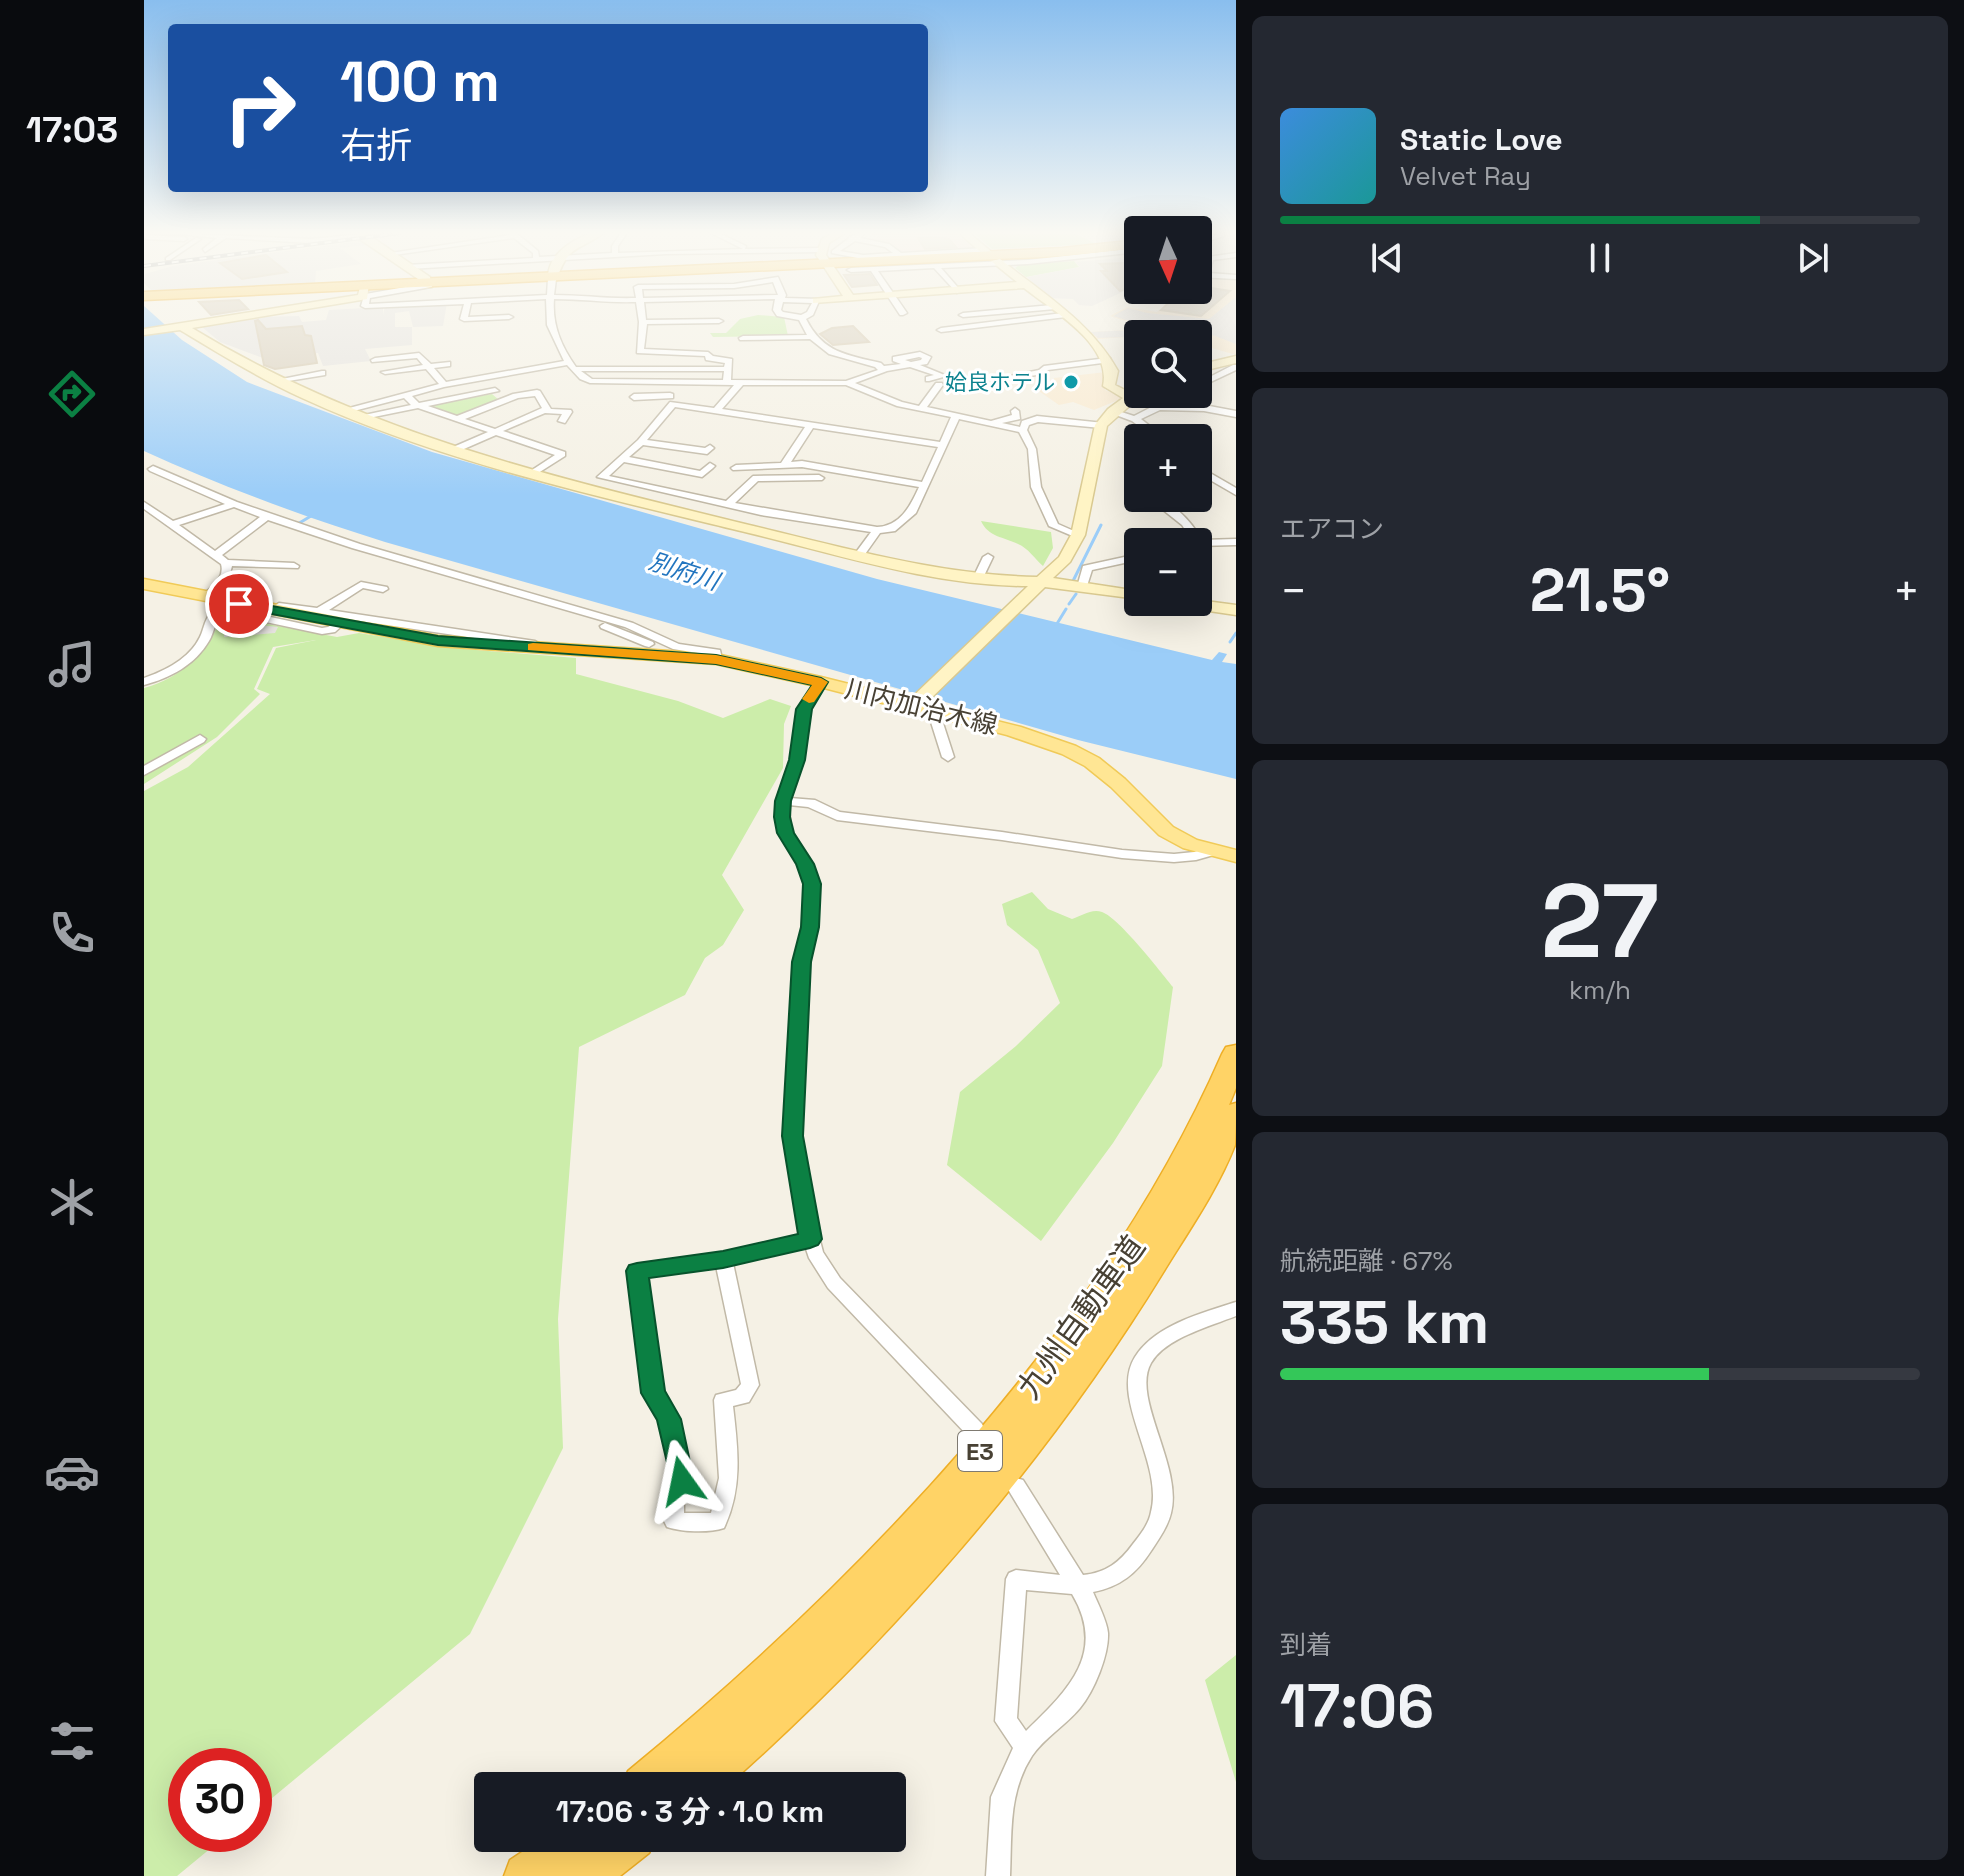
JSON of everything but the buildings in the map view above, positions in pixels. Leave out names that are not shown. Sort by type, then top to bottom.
[{"type":"highway","name":"九州自動車道","points":[[660,1772],[751,1695],[813,1635],[951,1486],[1026,1395],[1098,1301],[1145,1229],[1186,1160],[1236,1054]]},
{"type":"highway","name":"九州自動車道","points":[[711,1772],[838,1654],[975,1503],[1051,1409],[1122,1313],[1161,1251],[1210,1167],[1236,1113]]},
{"type":"highway","points":[[526,1876],[560,1852]]},
{"type":"highway","points":[[585,1876],[616,1852]]},
{"type":"main road","name":"川内加治木線","points":[[144,584],[438,641],[716,659],[916,703],[1069,750],[1092,762],[1118,783],[1166,831],[1190,844],[1236,856]]},
{"type":"street","points":[[144,332],[212,321]]},
{"type":"street","points":[[550,321],[572,366],[590,381],[847,383],[883,369],[924,362],[931,351],[925,347]]},
{"type":"street","points":[[719,321],[643,322],[640,351],[708,354],[709,358],[729,361],[727,382]]},
{"type":"street","points":[[803,321],[809,337]]},
{"type":"street","points":[[941,330],[1018,321]]},
{"type":"street","points":[[1070,321],[1087,334],[1107,360],[1112,371],[1109,386],[1124,391]]},
{"type":"street","points":[[177,327],[289,388],[342,411],[454,450],[587,487],[859,555],[977,580],[1011,584],[1041,582],[1124,593]]},
{"type":"street","points":[[743,338],[809,337],[833,352],[883,369]]},
{"type":"street","points":[[927,357],[920,354],[896,359],[943,376],[929,379]]},
{"type":"street","points":[[375,360],[419,355],[444,385]]},
{"type":"street","points":[[1212,365],[1236,359]]},
{"type":"street","points":[[999,379],[1043,372],[1044,368],[1107,360]]},
{"type":"street","points":[[385,372],[407,372],[447,364]]},
{"type":"street","points":[[342,411],[444,385],[572,366],[728,369]]},
{"type":"street","points":[[1212,379],[1236,367]]},
{"type":"street","points":[[276,381],[325,376],[289,388]]},
{"type":"street","points":[[482,378],[504,400]]},
{"type":"street","points":[[587,487],[641,442],[671,400],[675,382]]},
{"type":"street","points":[[716,411],[741,382]]},
{"type":"street","points":[[847,383],[881,398],[921,409],[1023,430]]},
{"type":"street","points":[[921,409],[939,385]]},
{"type":"street","points":[[359,417],[495,391]]},
{"type":"street","points":[[457,419],[504,400],[552,391]]},
{"type":"street","points":[[537,393],[546,411]]},
{"type":"street","points":[[405,394],[416,405],[562,454],[535,472]]},
{"type":"street","points":[[634,397],[671,400],[716,411],[941,445]]},
{"type":"street","points":[[916,703],[1065,559],[1078,535],[1101,425],[1124,403]]},
{"type":"street","points":[[1135,419],[1155,408]]},
{"type":"street","points":[[1204,408],[1236,414]]},
{"type":"street","points":[[454,450],[546,411],[568,412],[562,421]]},
{"type":"street","points":[[981,423],[1017,417],[1015,411]]},
{"type":"street","points":[[1112,412],[1142,424]]},
{"type":"street","points":[[602,477],[761,512],[877,530],[892,529],[913,511],[922,485],[956,417]]},
{"type":"street","points":[[1078,535],[1054,526],[1036,487],[1032,449],[1023,430],[1025,423],[1037,419],[1101,425]]},
{"type":"street","points":[[785,464],[811,425]]},
{"type":"street","points":[[641,442],[707,451],[710,448]]},
{"type":"street","points":[[623,459],[702,474],[710,466]]},
{"type":"street","points":[[736,468],[811,465],[922,485]]},
{"type":"street","points":[[147,469],[234,504],[356,546],[629,625],[677,647]]},
{"type":"street","points":[[1212,477],[1236,492]]},
{"type":"street","points":[[729,504],[756,478],[819,478]]},
{"type":"street","points":[[174,524],[234,504]]},
{"type":"street","points":[[144,505],[226,563],[228,569],[223,582],[207,597]]},
{"type":"street","points":[[1172,512],[1190,528]]},
{"type":"street","points":[[216,555],[267,516]]},
{"type":"street","points":[[859,555],[877,530]]},
{"type":"street","points":[[1212,543],[1236,542]]},
{"type":"street","points":[[977,580],[988,557]]},
{"type":"street","points":[[1082,587],[1083,572],[1087,568],[1124,560]]},
{"type":"street","points":[[226,563],[294,566]]},
{"type":"street","points":[[319,612],[361,585],[383,589]]},
{"type":"street","points":[[532,600],[650,645],[716,652],[716,659]]},
{"type":"street","points":[[239,604],[258,603],[528,643],[540,648]]},
{"type":"street","points":[[1212,606],[1236,610]]},
{"type":"street","points":[[144,682],[171,673],[190,656],[204,640],[210,619],[215,615],[232,613],[322,631],[340,623]]},
{"type":"street","points":[[821,682],[804,709],[797,760],[783,801],[782,817],[785,833],[805,864],[812,884],[810,927],[801,962],[792,1136],[810,1239],[834,1283],[975,1430]]},
{"type":"street","points":[[943,713],[936,719],[948,757]]},
{"type":"street","points":[[144,771],[200,739]]},
{"type":"street","points":[[783,801],[811,803],[837,816],[1129,854],[1183,858],[1202,856],[1212,851]]},
{"type":"street","points":[[723,1259],[750,1385],[742,1397],[723,1400],[730,1466],[724,1508],[717,1522],[674,1521],[674,1497],[682,1481],[669,1419],[653,1393],[637,1271],[723,1259],[810,1239]]},
{"type":"street","points":[[1025,1747],[1006,1721],[1016,1579],[1080,1588],[1121,1574],[1138,1556],[1162,1513],[1165,1490],[1163,1467],[1135,1387],[1140,1364],[1155,1344],[1236,1309]]},
{"type":"street","points":[[998,1876],[1002,1797],[1025,1747],[1073,1700],[1086,1680],[1097,1633],[1092,1612],[1080,1588],[1016,1486]]},
{"type":"shaded area","points":[[239,321],[395,321],[395,327],[412,327],[412,345],[365,349],[371,361],[323,366],[318,353],[263,358],[220,342],[202,327]]},
{"type":"shaded area","points":[[411,321],[444,321],[443,326],[413,327]]},
{"type":"shaded area","points":[[1212,321],[1236,321],[1236,355],[1212,348]]},
{"type":"shaded area","points":[[1212,321],[1236,321],[1236,344],[1212,335]]},
{"type":"shaded area","points":[[1124,330],[1124,337],[1097,339],[1090,332]]},
{"type":"shaded area","points":[[1124,330],[1124,337],[1098,338],[1091,332]]},
{"type":"shaded area","points":[[1106,372],[1105,390],[1123,398],[1094,410],[1073,402],[1059,405],[1036,389],[1054,383],[1054,378]]},
{"type":"shaded area","points":[[227,621],[278,627],[275,633],[224,637]]},
{"type":"green space","points":[[738,321],[785,321],[788,336],[713,337],[710,333],[726,333]]},
{"type":"green space","points":[[492,394],[499,400],[457,416],[430,405]]},
{"type":"green space","points":[[981,521],[1051,532],[1053,548],[1043,566],[1025,548],[992,533]]},
{"type":"green space","points":[[222,618],[236,618],[337,637],[359,633],[451,648],[576,658],[576,674],[678,701],[723,718],[770,699],[791,706],[784,724],[783,768],[722,875],[744,910],[723,945],[705,958],[685,995],[579,1047],[558,1319],[563,1448],[470,1634],[272,1798],[272,1748],[168,1748],[168,1852],[206,1852],[177,1876],[144,1876],[144,791],[188,767],[270,694],[257,689],[276,648],[316,640],[273,647],[254,689],[260,694],[217,737],[144,784],[144,688],[181,671],[208,642]]},
{"type":"green space","points":[[1032,892],[1048,909],[1072,919],[1094,911],[1109,916],[1173,987],[1162,1066],[1113,1143],[1041,1241],[947,1165],[960,1092],[1016,1046],[1060,1003],[1038,950],[1007,925],[1002,904]]},
{"type":"green space","points":[[1236,1655],[1236,1782],[1205,1680]]},
{"type":"water","name":"別府川","points":[[144,321],[160,321],[182,340],[247,382],[432,452],[877,579],[1212,660],[1219,652],[1227,654],[1222,662],[1236,664],[1236,779],[1078,740],[385,542],[263,500],[144,451]]},
{"type":"waterway","points":[[296,525],[311,516]]},
{"type":"waterway","points":[[1073,581],[1101,525]]},
{"type":"waterway","points":[[1069,604],[1076,594]]},
{"type":"waterway","points":[[1055,627],[1066,609]]},
{"type":"waterway","points":[[1230,642],[1236,633]]},
{"type":"slow traffic","points":[[533,647],[716,659],[821,682],[809,699]]},
{"type":"place","name":"姶良ホテル","points":[[1071,382]]},
{"type":"route","points":[[239,604],[438,641],[716,659],[821,682],[804,709],[797,760],[783,801],[782,817],[785,833],[805,864],[812,884],[813,906],[801,962],[792,1136],[810,1239],[723,1259],[637,1271],[653,1393],[669,1419],[682,1481]]}]
